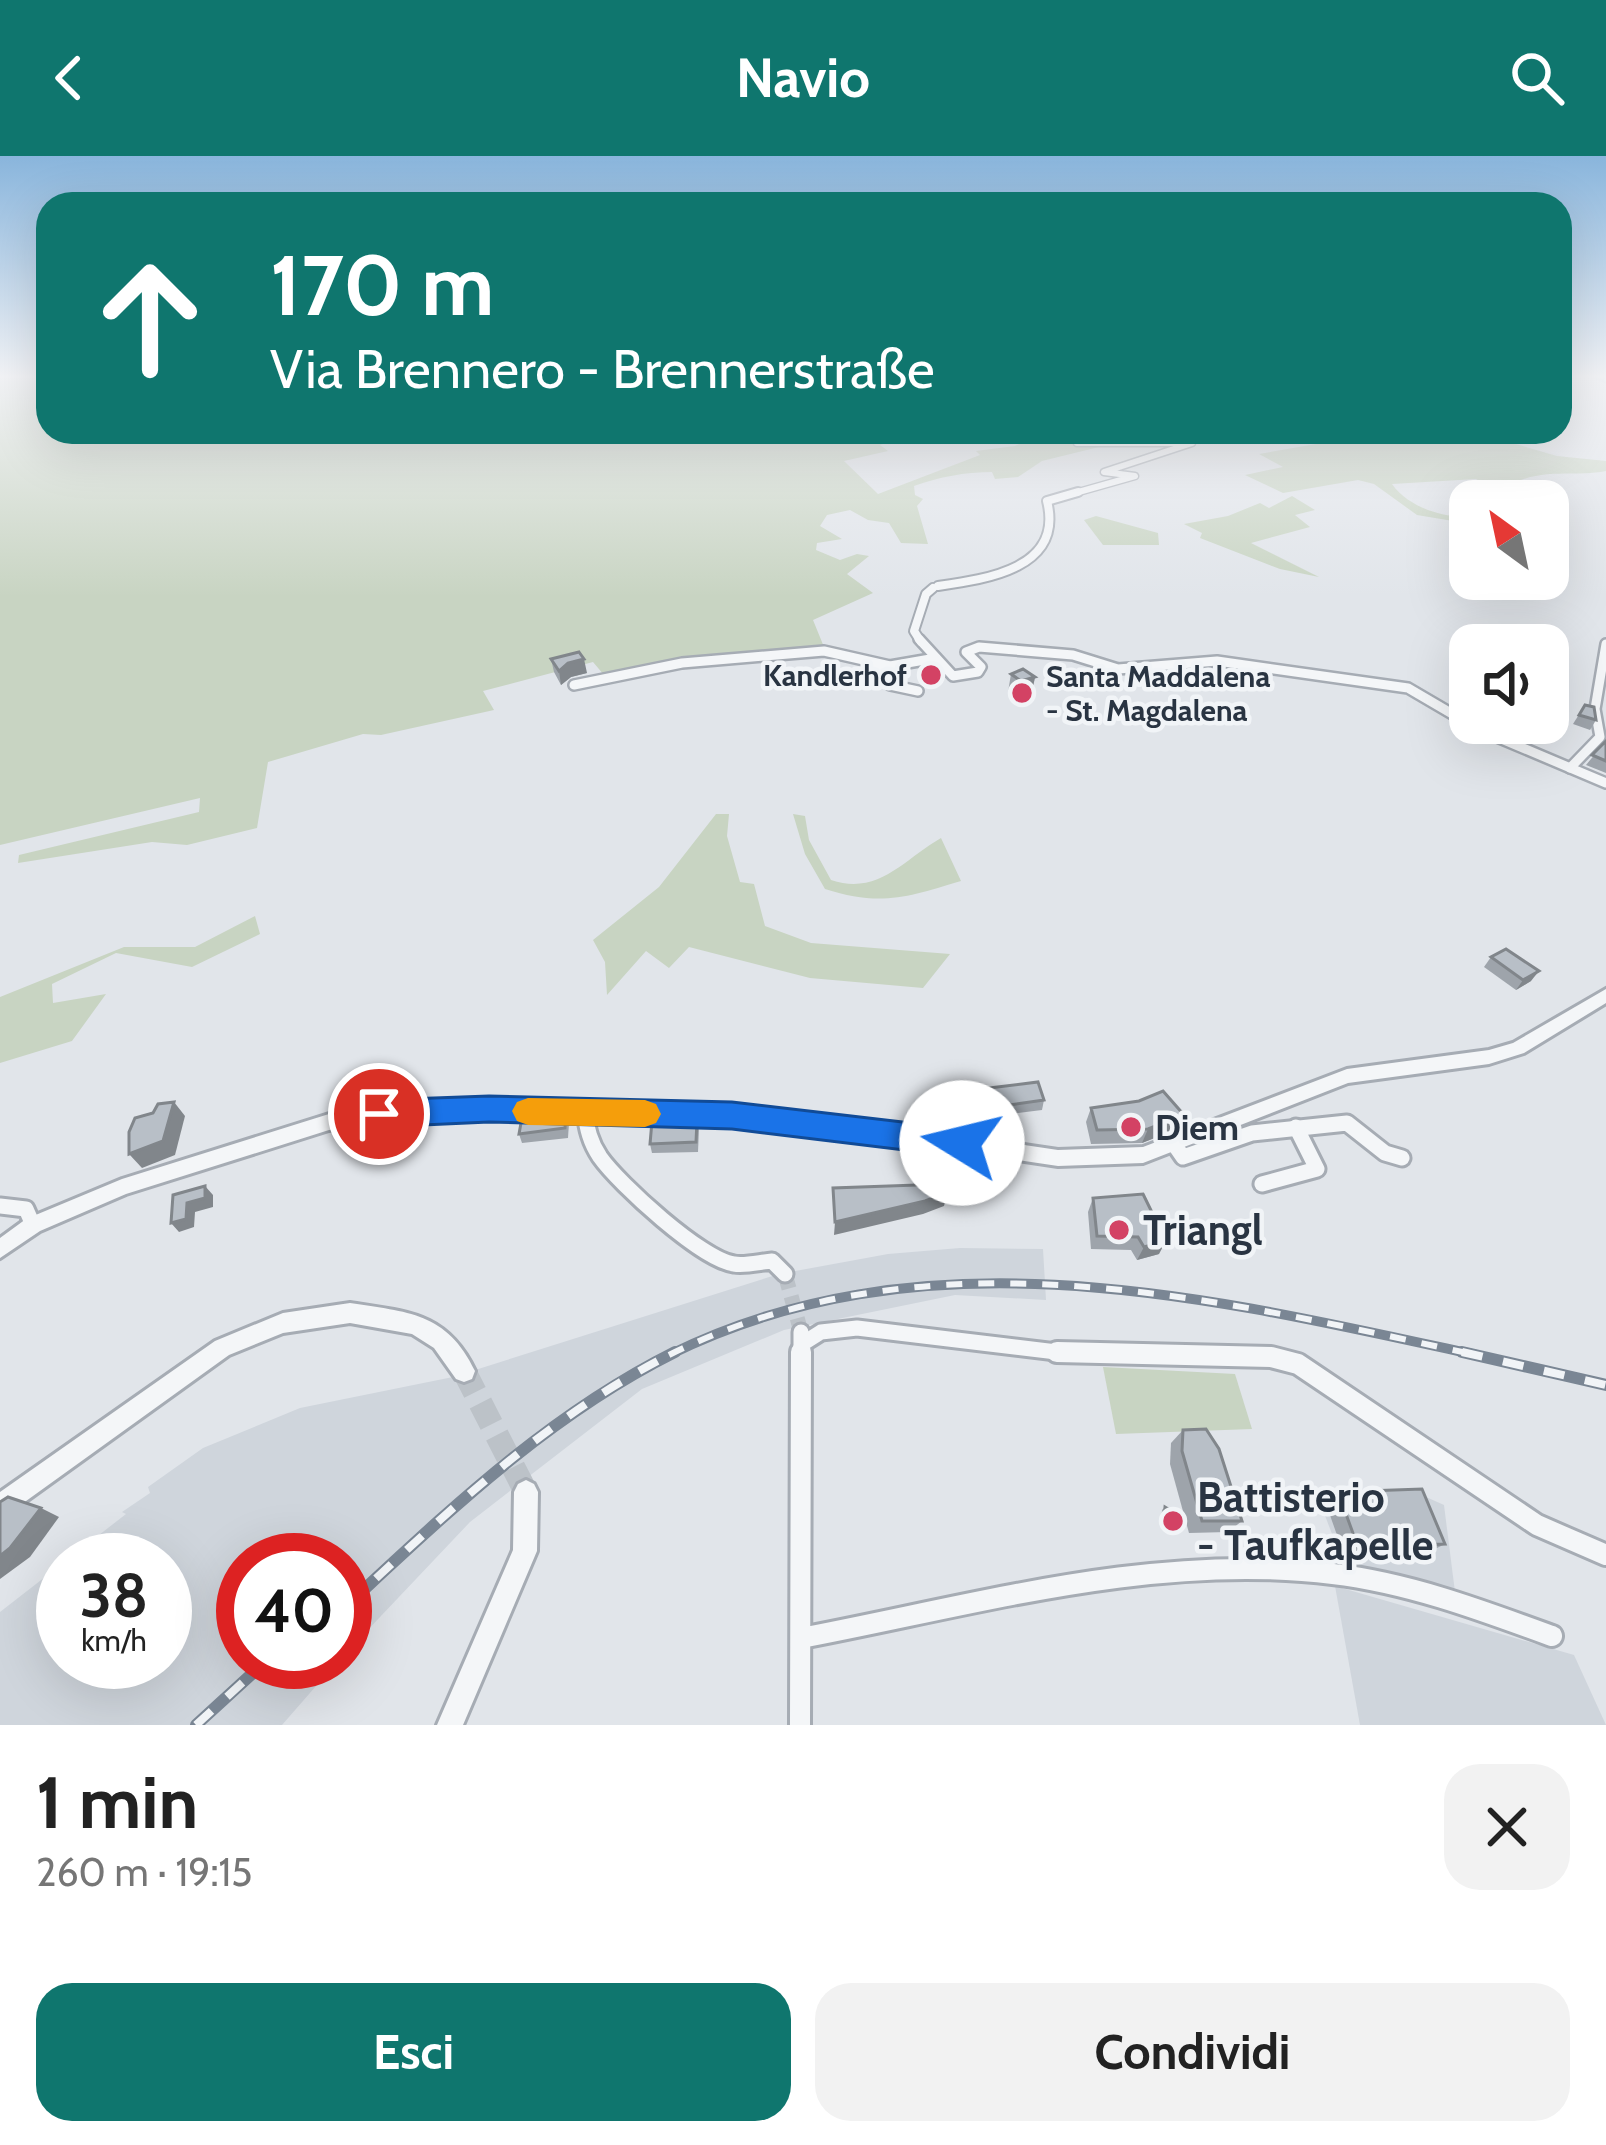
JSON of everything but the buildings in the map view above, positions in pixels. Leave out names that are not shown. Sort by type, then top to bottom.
[{"type":"street","points":[[1170,450],[1104,472],[1135,476],[1047,501],[1054,524],[1042,551],[1027,562],[926,593],[914,631],[926,651],[953,676],[978,672],[981,668],[966,652],[979,647],[1073,656],[1118,669],[1217,661],[1408,688],[1478,729],[1606,783]]},
{"type":"street","points":[[1570,768],[1600,736],[1595,709],[1606,644]]},
{"type":"street","points":[[574,685],[682,663],[824,651],[890,666],[937,658]]},
{"type":"street","points":[[869,661],[879,667],[888,684],[918,691]]},
{"type":"street","points":[[0,1250],[33,1225],[122,1187],[329,1122],[379,1114],[489,1109],[813,1122],[1058,1158],[1113,1159],[1174,1144],[1303,1089],[1347,1076],[1490,1057],[1518,1048],[1606,995]]},
{"type":"street","points":[[585,1112],[592,1142],[618,1182],[718,1258],[733,1264],[772,1261],[784,1274]]},
{"type":"street","points":[[1174,1144],[1183,1157],[1252,1133],[1347,1123],[1385,1153],[1402,1159]]},
{"type":"street","points":[[1262,1184],[1317,1169],[1297,1127]]},
{"type":"street","points":[[0,1206],[26,1209],[33,1225]]},
{"type":"street","points":[[0,1506],[222,1348],[283,1323],[350,1313],[416,1324],[441,1341],[464,1371]]},
{"type":"street","points":[[800,1725],[802,1338],[821,1332],[857,1328],[1073,1354],[1271,1358],[1298,1364],[1537,1525],[1606,1555]]},
{"type":"street","points":[[449,1725],[525,1551],[526,1492]]},
{"type":"street","points":[[801,1638],[1162,1572],[1306,1570],[1439,1595],[1552,1636]]},
{"type":"shaded area","points":[[960,1248],[1043,1249],[1046,1300],[955,1295],[784,1330],[642,1389],[470,1522],[372,1625],[372,1533],[216,1533],[216,1689],[313,1689],[282,1725],[0,1725],[0,1612],[36,1584],[36,1689],[192,1689],[192,1533],[102,1533],[150,1493],[148,1487],[203,1448],[300,1408],[453,1377],[779,1274],[888,1254]]},
{"type":"shaded area","points":[[1408,1489],[1444,1505],[1455,1592],[1345,1568],[1316,1492]]},
{"type":"shaded area","points":[[1335,1586],[1574,1655],[1606,1725],[1360,1725]]},
{"type":"green space","points":[[0,450],[887,450],[844,461],[878,494],[980,455],[976,451],[1086,450],[1042,461],[1018,477],[995,479],[992,472],[972,473],[914,486],[915,495],[923,499],[917,506],[928,544],[901,543],[889,523],[868,520],[850,510],[827,515],[820,526],[842,539],[817,543],[816,550],[840,560],[857,554],[869,556],[847,574],[873,593],[813,620],[824,647],[693,656],[604,675],[593,662],[483,691],[494,710],[381,735],[363,734],[268,762],[257,828],[187,845],[152,842],[18,863],[19,855],[199,812],[200,798],[0,845]]},
{"type":"green space","points":[[1537,450],[1606,461],[1606,471],[1521,480],[1392,484],[1407,499],[1449,515],[1449,520],[1417,515],[1374,484],[1358,480],[1283,493],[1245,475],[1283,467],[1259,454]]},
{"type":"green space","points":[[1292,496],[1315,510],[1295,515],[1310,527],[1251,543],[1319,577],[1280,569],[1200,538],[1202,533],[1184,524],[1228,516],[1260,503],[1269,508]]},
{"type":"green space","points":[[1096,516],[1158,533],[1159,545],[1103,545],[1084,520]]},
{"type":"green space","points":[[716,814],[729,814],[727,836],[740,882],[754,884],[765,926],[811,943],[950,954],[923,988],[810,978],[689,947],[669,968],[646,951],[607,995],[605,962],[593,940],[659,887]]},
{"type":"green space","points":[[793,814],[805,816],[809,840],[831,880],[848,884],[877,879],[941,838],[961,881],[878,899],[825,889],[805,854]]},
{"type":"green space","points":[[255,916],[260,934],[192,967],[116,953],[52,984],[53,1003],[106,994],[72,1041],[0,1063],[0,997],[124,947],[195,947]]},
{"type":"green space","points":[[1103,1367],[1235,1374],[1252,1429],[1116,1434]]},
{"type":"tunnel","points":[[785,1274],[801,1332]]},
{"type":"tunnel","points":[[464,1371],[526,1492]]},
{"type":"railway","points":[[670,1354],[767,1316],[866,1293],[967,1284],[1069,1286],[1172,1296],[1466,1353]]},
{"type":"railway","points":[[670,1354],[675,1352]]},
{"type":"railway","points":[[1462,1352],[1466,1353]]},
{"type":"railway","points":[[1466,1353],[1476,1355]]},
{"type":"railway","points":[[1466,1353],[1606,1385]]},
{"type":"railway","points":[[372,1582],[542,1435],[670,1354]]},
{"type":"railway","points":[[196,1725],[235,1689]]},
{"type":"slow traffic","points":[[528,1111],[645,1114]]},
{"type":"place","name":"Kandlerhof","points":[[931,675]]},
{"type":"place","name":"Santa Maddalena - St. Magdalena","points":[[1022,693]]},
{"type":"place","name":"Diem","points":[[1131,1127]]},
{"type":"place","name":"Triangl","points":[[1119,1230]]},
{"type":"place","name":"Battisterio - Taufkapelle","points":[[1173,1521]]},
{"type":"route","points":[[379,1114],[489,1109],[732,1115],[962,1143]]}]
